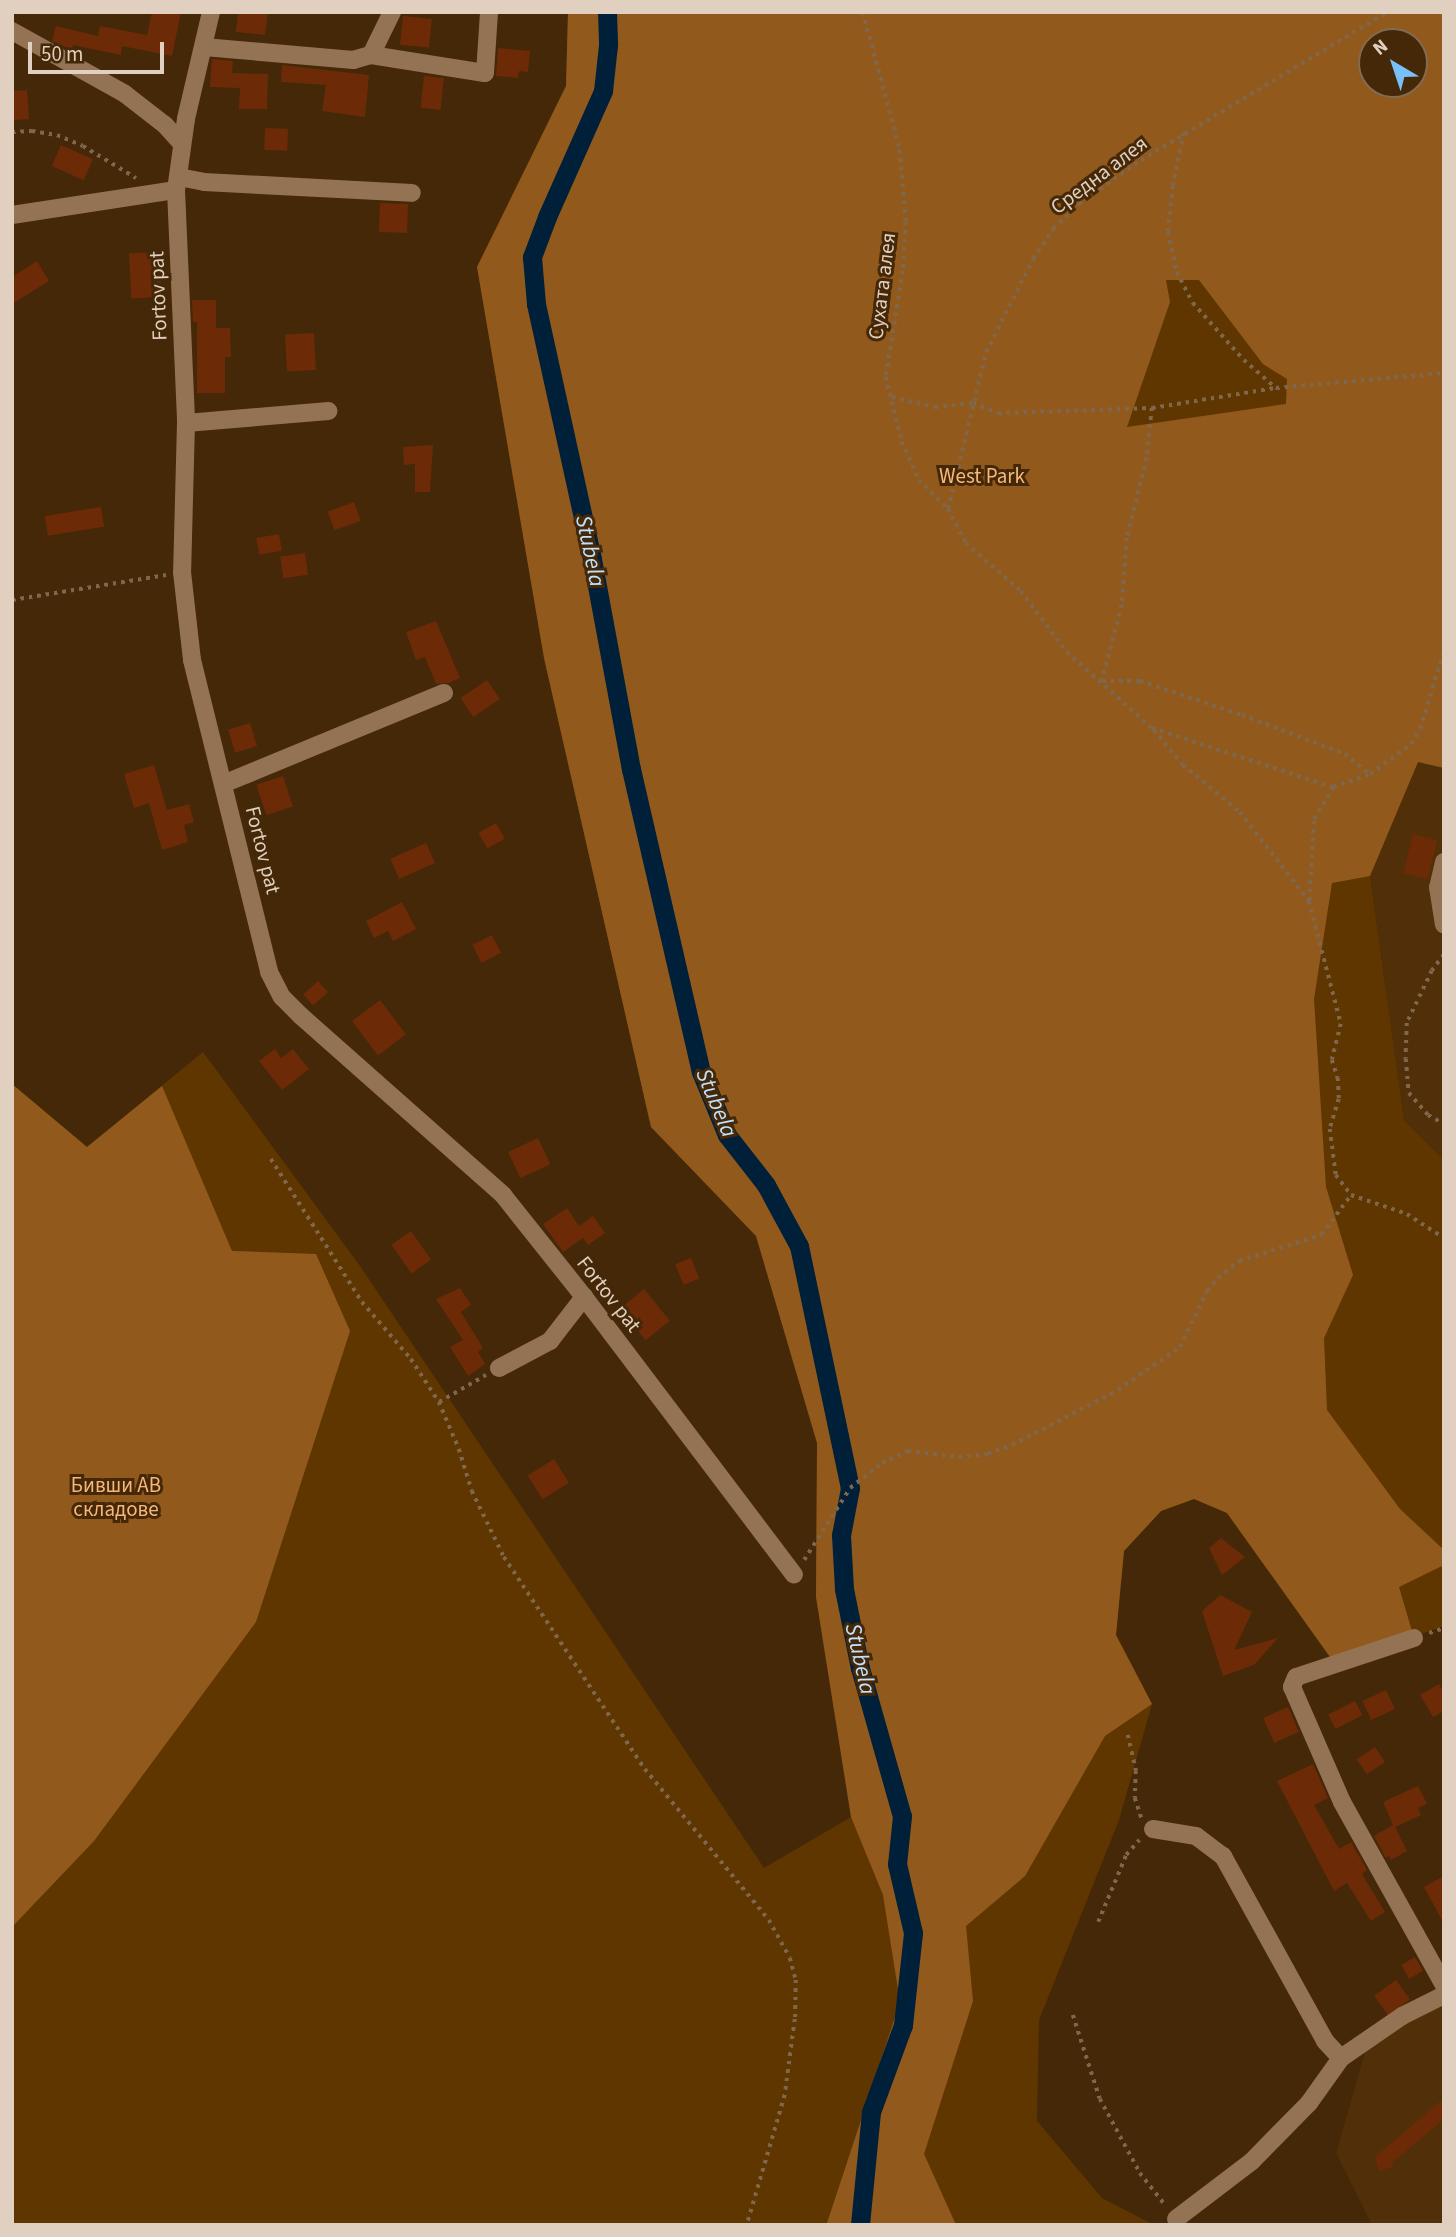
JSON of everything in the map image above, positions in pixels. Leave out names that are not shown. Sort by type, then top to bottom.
[{"type":"street","name":"Fortov pat","points":[[211,12],[182,144],[178,184],[186,423],[182,572],[192,660],[269,972],[282,997],[503,1195],[584,1297],[794,1575]]},
{"type":"street","points":[[371,55],[392,12]]},
{"type":"street","points":[[204,47],[353,60],[371,55],[485,73],[489,12]]},
{"type":"street","points":[[12,31],[125,94],[165,125],[182,144]]},
{"type":"street","points":[[12,215],[157,195],[178,184],[204,182],[412,193]]},
{"type":"street","points":[[186,423],[328,411]]},
{"type":"street","points":[[223,785],[444,692]]},
{"type":"street","points":[[1444,862],[1438,887],[1444,925]]},
{"type":"street","points":[[499,1368],[550,1341],[584,1297]]},
{"type":"street","points":[[1414,1638],[1296,1677],[1292,1687],[1342,1802],[1444,1985]]},
{"type":"street","points":[[1153,1829],[1196,1836],[1223,1856],[1325,2041],[1341,2058]]},
{"type":"street","points":[[1176,2219],[1252,2161],[1309,2103],[1341,2058],[1402,2016],[1444,1995]]},
{"type":"path","name":"Сухата алея","points":[[863,12],[900,150],[906,222],[903,271],[886,377],[902,442],[919,480],[948,509],[966,543],[1021,591],[1067,652],[1152,728]]},
{"type":"path","name":"Средна алея","points":[[948,509],[992,337],[1032,259],[1054,229],[1095,192],[1184,133],[1387,12]]},
{"type":"path","points":[[12,132],[32,131],[57,135],[83,146],[130,174],[157,195]]},
{"type":"path","points":[[1184,133],[1173,186],[1168,232],[1177,272],[1193,303],[1244,360],[1276,388]]},
{"type":"path","points":[[892,397],[935,407],[973,403],[998,413],[1018,414],[1152,408],[1276,388],[1444,373]]},
{"type":"path","points":[[1152,408],[1147,458],[1127,538],[1122,605],[1102,681],[1140,681],[1242,715],[1345,754],[1370,774]]},
{"type":"path","points":[[12,600],[182,572]]},
{"type":"path","points":[[1152,728],[1334,787],[1370,774],[1411,744],[1420,729],[1444,651]]},
{"type":"path","points":[[1152,728],[1183,765],[1240,812],[1309,901]]},
{"type":"path","points":[[1334,787],[1314,819],[1309,901],[1340,1024],[1332,1060],[1338,1078],[1339,1099],[1330,1129],[1336,1175],[1351,1195],[1407,1214],[1444,1238]]},
{"type":"path","points":[[1444,955],[1432,971],[1407,1024],[1406,1059],[1409,1093],[1429,1115],[1444,1124]]},
{"type":"path","points":[[271,1159],[362,1302],[411,1359],[439,1402],[459,1449],[472,1491],[504,1557],[645,1769],[769,1920],[790,1958],[796,1980],[795,2019],[785,2095],[747,2225]]},
{"type":"path","points":[[794,1575],[850,1488],[882,1463],[908,1451],[959,1457],[988,1454],[1012,1445],[1118,1390],[1180,1347],[1207,1291],[1219,1278],[1240,1261],[1321,1235],[1351,1195]]},
{"type":"path","points":[[439,1402],[499,1368]]},
{"type":"path","points":[[1098,1922],[1126,1855],[1153,1829],[1141,1818],[1135,1798],[1136,1770],[1128,1735]]},
{"type":"path","points":[[1073,2015],[1100,2099],[1140,2173],[1176,2219]]},
{"type":"shaded area","points":[[1418,761],[1444,768],[1444,1160],[1404,1120],[1370,876]]},
{"type":"shaded area","points":[[1444,1995],[1444,2225],[1372,2225],[1336,2153],[1369,2039]]},
{"type":"green space","name":"West Park","points":[[568,12],[1444,12],[1444,768],[1418,762],[1370,876],[1404,1120],[1444,1160],[1444,1626],[1335,1664],[1227,1513],[1194,1499],[1161,1511],[1124,1551],[1116,1635],[1152,1704],[1119,1820],[1039,2020],[1037,2121],[1102,2198],[1154,2225],[12,2225],[12,1084],[87,1147],[203,1052],[360,1266],[764,1868],[851,1817],[816,1597],[817,1443],[756,1236],[651,1127],[544,658],[477,267],[566,86]]},
{"type":"green space","name":"West Park","points":[[568,12],[1444,12],[1444,768],[1418,762],[1370,876],[1332,883],[1314,999],[1326,1187],[1353,1275],[1324,1338],[1327,1410],[1400,1509],[1444,1550],[1444,1565],[1399,1587],[1414,1638],[1335,1664],[1227,1513],[1194,1499],[1161,1511],[1124,1551],[1116,1635],[1152,1704],[1105,1736],[1025,1876],[966,1926],[973,2001],[924,2154],[956,2225],[827,2223],[900,2002],[883,1895],[851,1817],[816,1597],[817,1443],[756,1236],[651,1127],[544,658],[477,267],[566,86]],"holes":[[[1166,280],[1199,280],[1263,364],[1287,379],[1286,404],[1127,427],[1170,302]]]},
{"type":"green space","name":"Бивши АВ складове","points":[[12,1084],[87,1147],[162,1086],[232,1251],[316,1254],[350,1331],[256,1622],[94,1841],[12,1927]]},
{"type":"building","points":[[152,12],[181,12],[172,56],[122,46],[121,55],[73,45],[72,50],[52,41],[56,26],[98,36],[100,26],[147,35]]},
{"type":"building","points":[[238,12],[268,12],[265,35],[236,32]]},
{"type":"building","points":[[403,16],[432,19],[429,48],[400,45]]},
{"type":"building","points":[[498,48],[530,51],[528,72],[519,71],[518,78],[496,76]]},
{"type":"building","points":[[212,59],[233,61],[232,73],[268,74],[267,109],[239,109],[240,88],[210,87]]},
{"type":"building","points":[[282,65],[369,75],[365,117],[322,111],[326,85],[281,82]]},
{"type":"building","points":[[424,76],[444,78],[441,110],[421,108]]},
{"type":"building","points":[[27,90],[29,119],[14,120],[12,91]]},
{"type":"building","points":[[265,128],[288,129],[287,151],[264,150]]},
{"type":"building","points":[[61,145],[93,159],[84,180],[52,166]]},
{"type":"building","points":[[380,203],[408,204],[407,233],[379,232]]},
{"type":"building","points":[[159,252],[161,297],[131,299],[129,254]]},
{"type":"building","points":[[37,261],[49,281],[12,304],[12,277]]},
{"type":"building","points":[[192,300],[216,300],[216,328],[230,328],[231,357],[225,357],[225,393],[197,393],[197,322],[193,322]]},
{"type":"building","points":[[314,333],[316,370],[287,371],[285,335]]},
{"type":"building","points":[[433,445],[430,492],[415,492],[415,464],[404,465],[403,447]]},
{"type":"building","points":[[354,502],[361,521],[335,530],[328,512]]},
{"type":"building","points":[[101,507],[104,527],[48,536],[45,516]]},
{"type":"building","points":[[279,534],[282,551],[259,555],[256,538]]},
{"type":"building","points":[[305,553],[308,575],[283,578],[280,556]]},
{"type":"building","points":[[436,621],[460,678],[449,683],[436,684],[425,657],[416,660],[406,632]]},
{"type":"building","points":[[487,680],[500,699],[473,717],[460,698]]},
{"type":"building","points":[[250,723],[257,746],[235,753],[228,730]]},
{"type":"building","points":[[154,765],[167,810],[189,804],[194,822],[184,825],[188,842],[162,850],[149,803],[134,808],[124,774]]},
{"type":"building","points":[[283,776],[293,806],[266,815],[256,785]]},
{"type":"building","points":[[496,823],[505,839],[487,848],[479,833]]},
{"type":"building","points":[[1413,834],[1437,840],[1428,879],[1403,873]]},
{"type":"building","points":[[426,843],[435,863],[399,879],[390,859]]},
{"type":"building","points":[[402,902],[416,929],[393,941],[388,931],[374,938],[366,921]]},
{"type":"building","points":[[492,935],[501,953],[481,963],[472,945]]},
{"type":"building","points":[[318,981],[328,992],[313,1006],[303,994]]},
{"type":"building","points":[[380,1000],[406,1034],[378,1055],[352,1021]]},
{"type":"building","points":[[275,1049],[281,1058],[293,1049],[309,1069],[282,1090],[259,1061]]},
{"type":"building","points":[[538,1138],[550,1164],[520,1178],[508,1152]]},
{"type":"building","points":[[567,1208],[579,1226],[593,1216],[605,1233],[588,1245],[583,1238],[563,1252],[543,1224]]},
{"type":"building","points":[[411,1231],[431,1260],[411,1273],[391,1245]]},
{"type":"building","points":[[691,1258],[699,1278],[683,1285],[675,1264]]},
{"type":"building","points":[[460,1288],[471,1305],[461,1312],[483,1348],[478,1352],[485,1364],[468,1376],[450,1347],[463,1340],[436,1299]]},
{"type":"building","points":[[644,1289],[670,1321],[646,1340],[620,1309]]},
{"type":"building","points":[[554,1459],[569,1483],[543,1499],[528,1475]]},
{"type":"building","points":[[1221,1538],[1245,1557],[1222,1575],[1209,1548]]},
{"type":"building","points":[[1220,1595],[1252,1612],[1234,1650],[1278,1638],[1254,1665],[1223,1676],[1202,1611]]},
{"type":"building","points":[[1439,1684],[1444,1694],[1444,1711],[1433,1717],[1420,1695]]},
{"type":"building","points":[[1386,1690],[1395,1709],[1371,1720],[1362,1701]]},
{"type":"building","points":[[1355,1701],[1362,1715],[1336,1729],[1328,1715]]},
{"type":"building","points":[[1288,1707],[1299,1732],[1274,1743],[1263,1718]]},
{"type":"building","points":[[1375,1747],[1385,1762],[1367,1774],[1357,1759]]},
{"type":"building","points":[[1313,1764],[1328,1798],[1314,1805],[1339,1849],[1351,1842],[1367,1870],[1362,1874],[1385,1912],[1371,1921],[1347,1883],[1334,1891],[1277,1781]]},
{"type":"building","points":[[1418,1786],[1427,1804],[1418,1808],[1421,1815],[1395,1827],[1407,1851],[1391,1860],[1389,1856],[1386,1858],[1374,1836],[1393,1825],[1383,1802]]},
{"type":"building","points":[[1444,1876],[1444,1924],[1424,1887]]},
{"type":"building","points":[[1415,1957],[1423,1971],[1409,1979],[1401,1965]]},
{"type":"building","points":[[1396,1980],[1410,1999],[1388,2015],[1374,1996]]},
{"type":"building","points":[[1444,2098],[1444,2119],[1392,2163],[1393,2167],[1379,2171],[1375,2157]]},
{"type":"waterway","name":"Stubela","points":[[607,12],[608,45],[603,91],[532,257],[536,304],[592,559],[631,769],[701,1072],[727,1135],[766,1185],[799,1246],[850,1488],[841,1535],[844,1589],[860,1668],[902,1816],[897,1864],[913,1933],[903,2025],[871,2112],[860,2225]]}]
